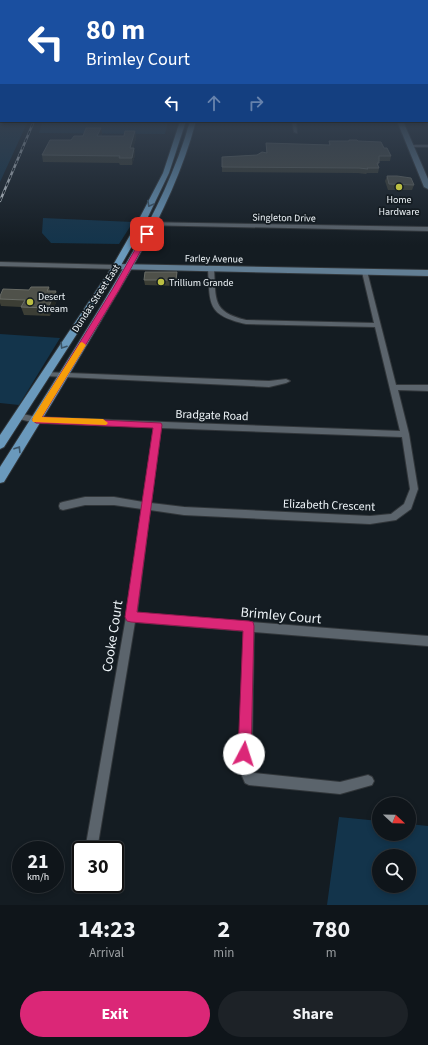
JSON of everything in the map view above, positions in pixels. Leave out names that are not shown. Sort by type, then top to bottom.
[{"type":"main road","name":"Dundas Street East","points":[[0,444],[116,267],[166,173],[170,161]]},
{"type":"main road","name":"Dundas Street East","points":[[0,478],[129,267],[153,223],[177,174],[181,161]]},
{"type":"main road","points":[[102,289],[115,290]]},
{"type":"street","points":[[418,161],[426,178],[428,187]]},
{"type":"street","name":"Singleton Drive","points":[[140,223],[428,229]]},
{"type":"street","name":"Farley Avenue","points":[[0,264],[428,273]]},
{"type":"street","points":[[211,269],[214,306],[221,314],[232,320],[246,322],[378,326]]},
{"type":"street","name":"Elizabeth Crescent","points":[[63,506],[94,500],[147,505],[184,511],[342,520],[370,520],[393,517],[408,506],[414,489],[405,434],[365,272]]},
{"type":"street","points":[[45,374],[269,384],[286,381]]},
{"type":"street","points":[[394,387],[428,388]]},
{"type":"street","name":"Bradgate Road","points":[[18,416],[36,420],[405,434]]},
{"type":"street","name":"Cooke Court","points":[[93,841],[131,617],[158,425]]},
{"type":"street","name":"Brimley Court","points":[[131,617],[428,641]]},
{"type":"street","points":[[249,626],[246,743],[243,764],[249,779],[340,788],[368,781]]},
{"type":"shaded area","points":[[0,161],[10,161],[0,182]]},
{"type":"shaded area","points":[[43,218],[133,222],[119,244],[51,243],[42,233]]},
{"type":"shaded area","points":[[0,334],[60,338],[19,405],[0,403]]},
{"type":"shaded area","points":[[339,817],[372,820],[372,841],[416,841],[416,825],[428,826],[428,905],[327,905]]},
{"type":"building","points":[[222,161],[379,161],[379,163],[377,163],[379,168],[367,168],[368,169],[222,167]]},
{"type":"building","points":[[387,176],[411,178],[414,185],[389,184]]},
{"type":"building","points":[[145,272],[177,272],[176,280],[144,280]]},
{"type":"building","points":[[31,287],[49,287],[47,291],[56,291],[48,308],[21,307],[25,300],[0,299],[3,289],[29,290]]},
{"type":"railway","points":[[0,201],[17,161]]},
{"type":"slow traffic","points":[[82,345],[36,420],[103,423]]},
{"type":"place","name":"Home Hardware","points":[[399,187]]},
{"type":"place","name":"Trillium Grande","points":[[161,282]]},
{"type":"place","name":"Desert Stream","points":[[30,302]]},
{"type":"route","points":[[147,234],[129,267],[36,420],[158,425],[131,617],[249,626],[246,743],[244,754]]}]
